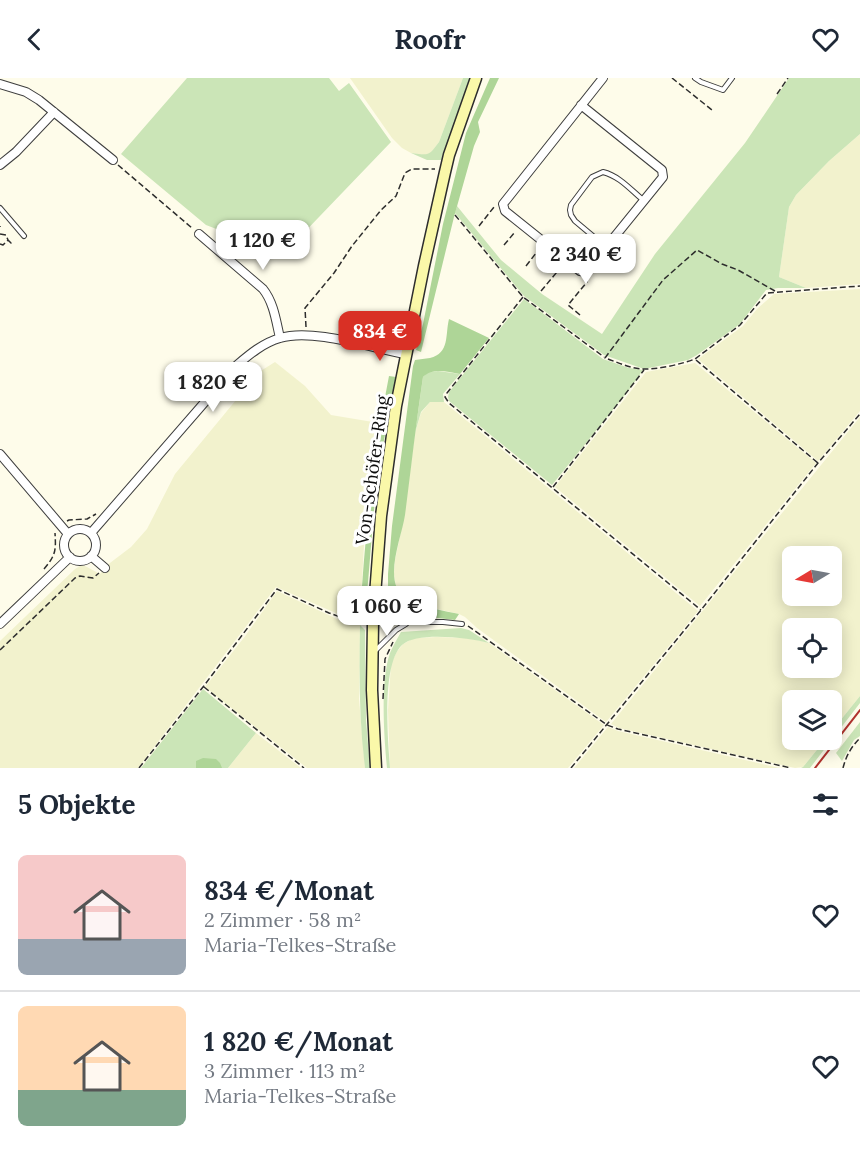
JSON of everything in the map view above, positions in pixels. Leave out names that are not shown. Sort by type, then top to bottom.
[{"type":"main road","name":"Von-Schöfer-Ring","points":[[376,768],[372,691],[373,622],[381,516],[396,406],[405,354],[445,173],[476,78]]},
{"type":"street","points":[[581,105],[662,171],[663,177],[586,272],[580,272],[505,211],[503,204],[581,105],[603,78]]},
{"type":"street","points":[[0,84],[26,92],[39,100],[113,160]]},
{"type":"street","points":[[0,165],[16,152],[54,112]]},
{"type":"street","points":[[199,234],[270,297],[280,338]]},
{"type":"street","points":[[91,533],[237,365],[257,348],[280,338],[312,335],[405,354]]},
{"type":"street","points":[[0,454],[68,534]]},
{"type":"street","points":[[77,529],[91,533],[96,544],[91,556],[83,560],[70,557],[64,543],[68,534],[77,529]]},
{"type":"street","points":[[91,556],[104,568]]},
{"type":"street","points":[[0,624],[70,557]]},
{"type":"lane","points":[[695,78],[723,90],[732,78]]},
{"type":"lane","points":[[607,248],[571,215],[571,205],[592,177],[603,172],[610,174],[644,201]]},
{"type":"lane","points":[[0,208],[24,236]]},
{"type":"lane","points":[[373,622],[462,624]]},
{"type":"lane","points":[[373,653],[396,630],[408,622]]},
{"type":"path","points":[[672,78],[712,110]]},
{"type":"path","points":[[777,94],[788,78]]},
{"type":"path","points":[[113,160],[199,234]]},
{"type":"path","points":[[306,327],[306,308],[352,246],[381,210],[396,196],[405,173],[408,170],[435,169],[445,173]]},
{"type":"path","points":[[479,226],[494,207],[503,204]]},
{"type":"path","points":[[455,215],[523,297],[605,357],[631,368],[645,370],[695,360],[740,326],[767,293],[860,286]]},
{"type":"path","points":[[504,245],[521,224]]},
{"type":"path","points":[[0,234],[6,236],[11,243],[14,242]]},
{"type":"path","points":[[0,244],[3,245],[8,240]]},
{"type":"path","points":[[526,266],[545,243]]},
{"type":"path","points":[[605,357],[663,280],[697,250],[775,291]]},
{"type":"path","points":[[541,291],[566,260]]},
{"type":"path","points":[[580,315],[568,305],[587,282],[586,272]]},
{"type":"path","points":[[523,297],[445,397],[449,403],[701,610]]},
{"type":"path","points":[[364,336],[391,336],[404,326],[411,328]]},
{"type":"path","points":[[299,327],[312,328]]},
{"type":"path","points":[[695,360],[818,463]]},
{"type":"path","points":[[552,488],[645,370]]},
{"type":"path","points":[[571,768],[860,414]]},
{"type":"path","points":[[42,572],[55,554],[54,533],[69,520],[87,519],[95,514]]},
{"type":"path","points":[[0,650],[75,578],[81,576],[93,578],[104,568]]},
{"type":"path","points":[[139,768],[277,589],[329,613],[344,618],[373,622]]},
{"type":"path","points":[[385,592],[388,608],[386,622]]},
{"type":"path","points":[[462,624],[471,628],[607,725],[791,768]]},
{"type":"path","points":[[382,702],[386,659],[393,641],[389,637]]},
{"type":"path","points":[[203,687],[304,768]]},
{"type":"path","points":[[843,768],[846,756],[860,738]]},
{"type":"green space","points":[[187,78],[329,78],[339,91],[349,83],[391,142],[295,242],[275,248],[263,247],[206,225],[121,154]]},
{"type":"green space","points":[[350,78],[463,78],[439,142],[430,154],[425,155],[411,153],[392,138]]},
{"type":"green space","points":[[463,78],[472,78],[442,160],[427,160],[411,153],[428,154],[439,142]]},
{"type":"green space","points":[[490,78],[499,78],[478,122],[480,132],[454,217],[421,352],[416,350],[443,224],[466,133]]},
{"type":"green space","points":[[789,78],[860,78],[860,134],[829,161],[796,195],[789,207],[779,277],[806,288],[766,290],[740,324],[688,360],[644,369],[604,355],[524,296],[455,213],[457,206],[501,260],[542,294],[602,334],[655,254],[745,143]]},
{"type":"green space","points":[[860,134],[860,284],[806,288],[779,277],[789,207],[796,195],[829,161]]},
{"type":"green space","points":[[860,289],[860,411],[818,461],[698,359],[743,326],[774,294]]},
{"type":"green space","points":[[524,299],[603,359],[643,370],[552,485],[449,401],[448,397],[449,392]]},
{"type":"green space","points":[[449,319],[489,338],[460,374],[436,371],[423,377],[405,515],[396,551],[394,571],[397,588],[401,594],[416,603],[459,614],[455,620],[395,611],[391,608],[388,599],[392,526],[413,366],[415,360],[430,358],[441,352],[446,343]]},
{"type":"green space","points":[[275,362],[305,386],[331,415],[379,423],[364,545],[360,616],[338,614],[276,587],[138,768],[0,768],[0,641],[75,569],[85,566],[100,574],[106,566],[131,547],[147,529],[175,474],[259,372]]},
{"type":"green space","points":[[695,363],[816,463],[700,606],[555,487],[646,372]]},
{"type":"green space","points":[[428,372],[460,374],[443,394],[444,402],[430,402],[421,412],[415,433],[423,377]]},
{"type":"green space","points":[[389,376],[396,377],[380,461],[366,606],[360,616],[370,495]]},
{"type":"green space","points":[[430,402],[444,402],[698,611],[606,722],[465,617],[410,600],[396,587],[395,560],[404,517],[415,433],[421,413]]},
{"type":"green space","points":[[860,417],[860,696],[842,718],[842,690],[782,690],[782,750],[817,750],[803,767],[795,768],[619,728],[611,724]]},
{"type":"green space","points":[[277,591],[337,619],[360,625],[359,699],[365,768],[307,768],[205,687]]},
{"type":"green space","points":[[360,625],[365,630],[366,720],[370,768],[365,768],[362,732]]},
{"type":"green space","points":[[461,628],[469,630],[489,643],[457,638],[419,638],[402,645],[395,655],[388,685],[387,722],[390,768],[387,768],[384,694],[387,665],[395,642],[401,632]]},
{"type":"green space","points":[[414,638],[469,638],[489,643],[604,725],[568,768],[390,768],[388,710],[391,664],[403,644]]},
{"type":"green space","points":[[203,689],[256,733],[228,768],[141,768]]},
{"type":"green space","points":[[860,696],[860,703],[842,726],[842,718]]},
{"type":"green space","points":[[860,722],[860,736],[854,740],[842,761],[836,753],[842,750],[842,745]]},
{"type":"green space","points":[[608,727],[618,731],[780,768],[574,768]]},
{"type":"green space","points":[[256,733],[301,768],[228,768]]},
{"type":"green space","points":[[817,750],[824,750],[810,768],[801,768]]},
{"type":"green space","points":[[203,758],[216,759],[222,768],[196,768],[196,761]]},
{"type":"railway","points":[[815,768],[860,710]]}]
